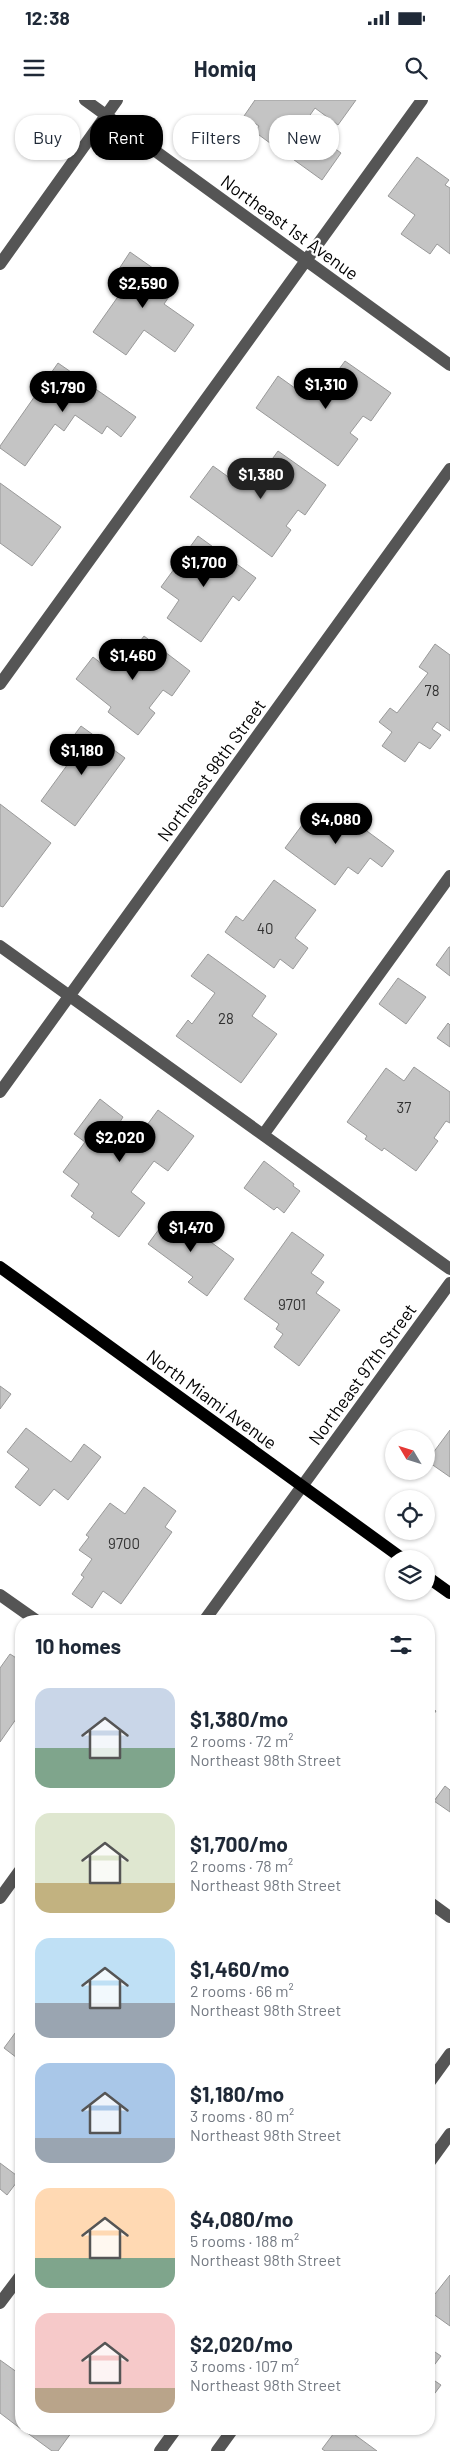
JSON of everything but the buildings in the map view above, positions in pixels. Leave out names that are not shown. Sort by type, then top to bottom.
[{"type":"main road","name":"North Miami Avenue","points":[[0,1267],[390,1550]]},
{"type":"main road","points":[[435,1582],[450,1593]]},
{"type":"street","name":"Northeast 1st Avenue","points":[[85,100],[106,115]]},
{"type":"street","points":[[106,115],[117,100]]},
{"type":"street","points":[[0,684],[422,100]]},
{"type":"street","points":[[0,264],[90,137]]},
{"type":"street","name":"Northeast 1st Avenue","points":[[163,156],[450,365]]},
{"type":"street","name":"Northeast 98th Street","points":[[0,1092],[450,469]]},
{"type":"street","points":[[263,1135],[450,876]]},
{"type":"street","points":[[0,946],[450,1269]]},
{"type":"street","name":"Northeast 97th Street","points":[[208,1615],[450,1283]]},
{"type":"street","points":[[0,1595],[28,1615]]},
{"type":"street","points":[[0,1898],[15,1877]]},
{"type":"street","points":[[435,1907],[450,1918]]},
{"type":"street","points":[[435,2075],[450,2054]]},
{"type":"street","points":[[435,2155],[450,2134]]},
{"type":"street","points":[[0,2304],[15,2283]]},
{"type":"street","points":[[160,2451],[172,2435]]},
{"type":"street","points":[[217,2451],[229,2435]]}]
